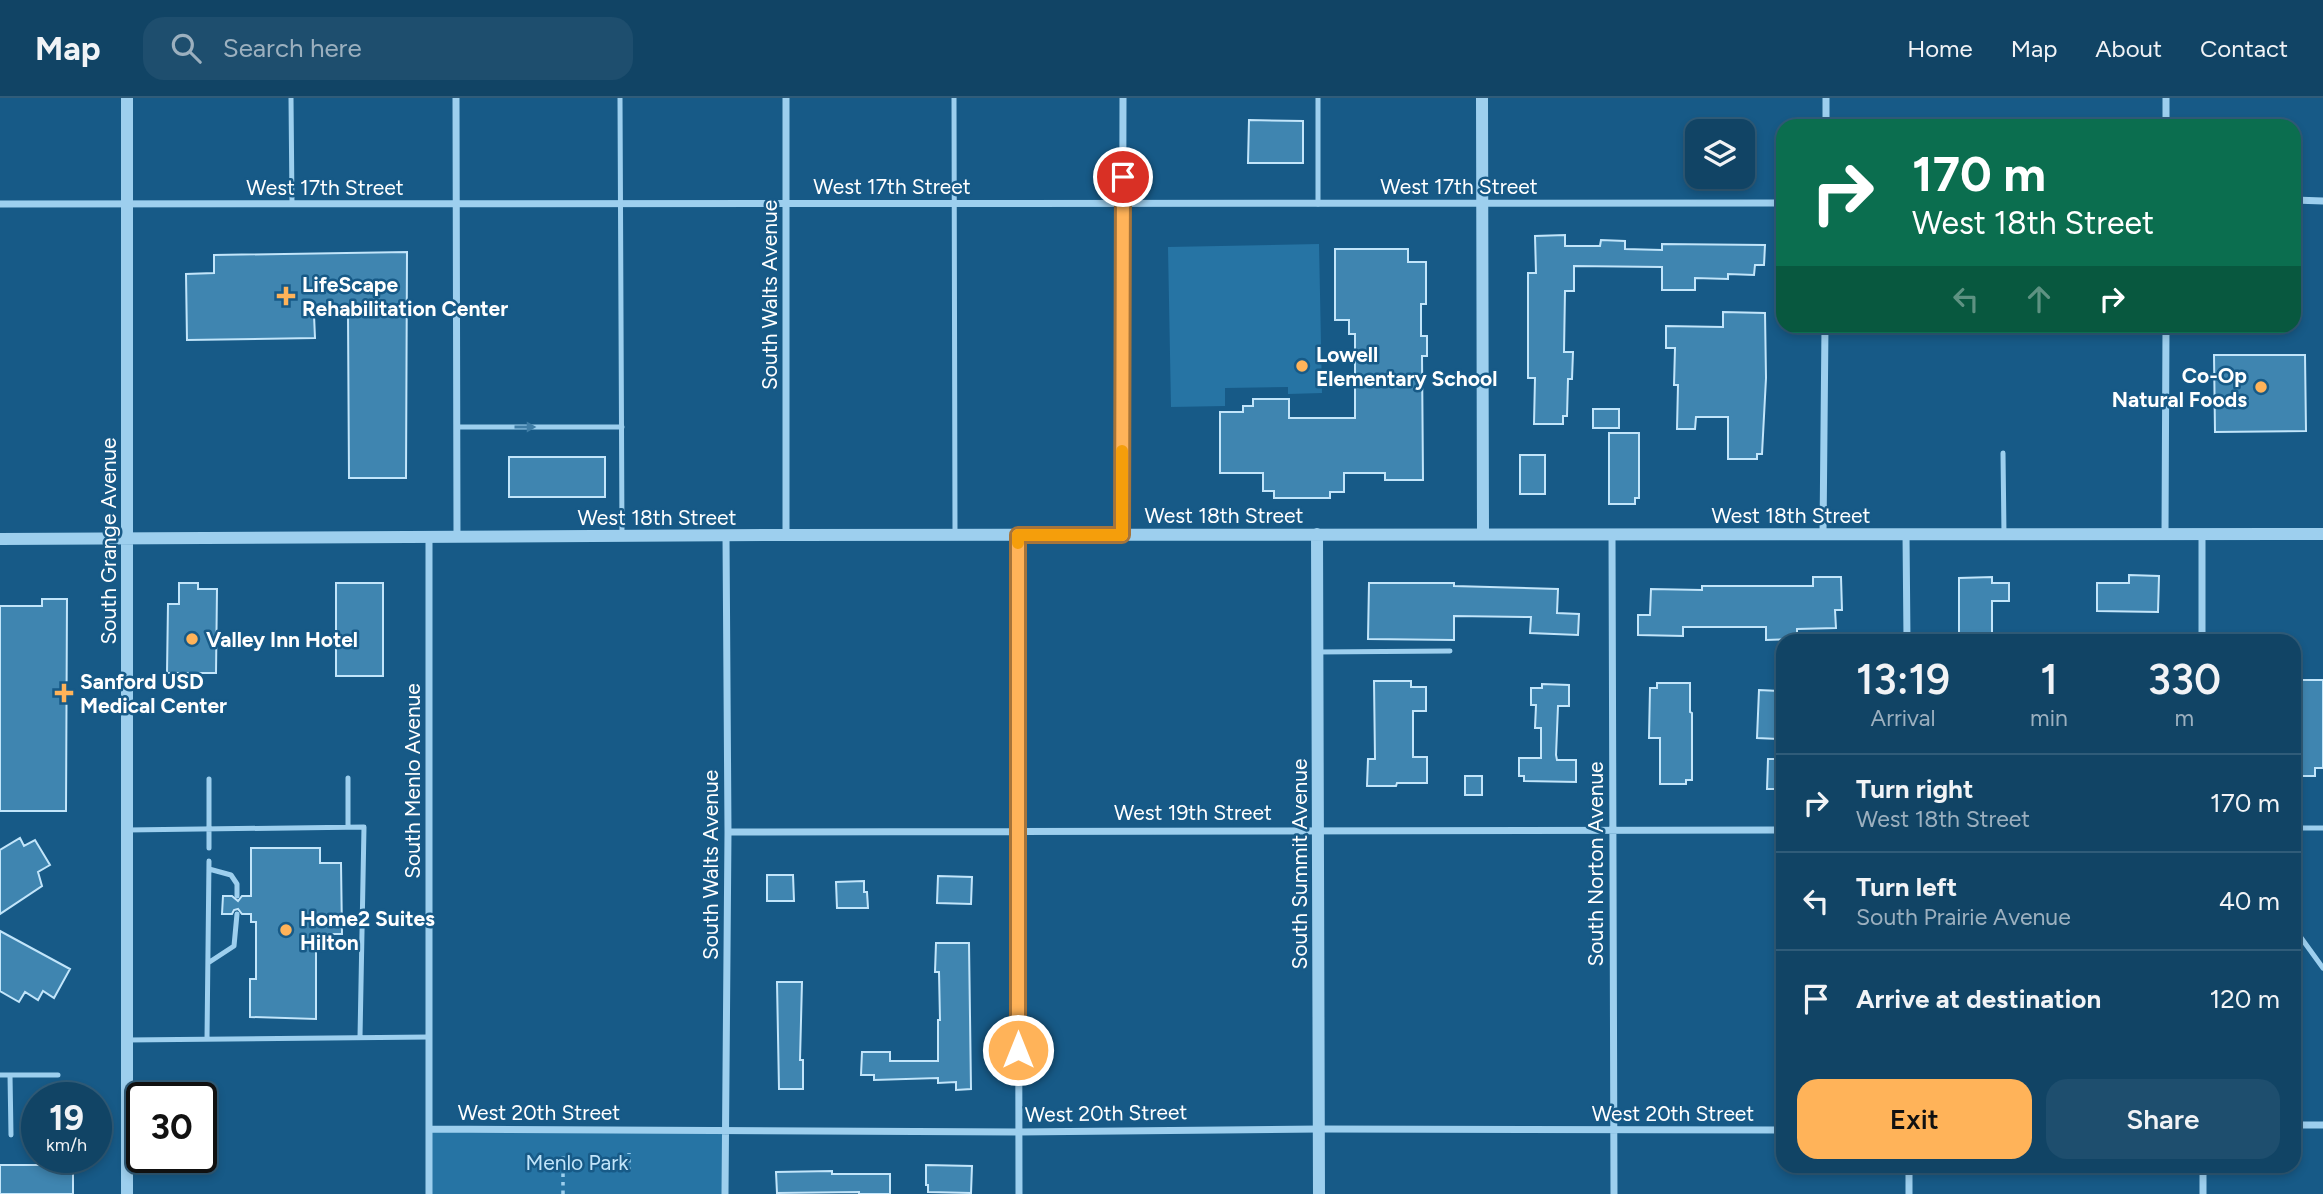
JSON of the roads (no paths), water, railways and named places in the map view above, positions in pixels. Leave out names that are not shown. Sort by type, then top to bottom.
[{"type":"street","name":"South Grange Avenue","points":[[127,98],[127,1194]]},
{"type":"street","points":[[456,98],[457,536]]},
{"type":"street","name":"South Walts Avenue","points":[[786,98],[786,535]]},
{"type":"street","points":[[1122,535],[1123,98]]},
{"type":"street","points":[[1482,98],[1483,534]]},
{"type":"street","points":[[1826,98],[1826,119]]},
{"type":"street","points":[[2166,98],[2166,119]]},
{"type":"street","points":[[2301,200],[2323,201]]},
{"type":"street","name":"West 17th Street","points":[[0,204],[1776,203]]},
{"type":"street","points":[[1823,534],[1825,333]]},
{"type":"street","points":[[2165,534],[2166,333]]},
{"type":"street","name":"South Summit Avenue","points":[[1317,534],[1320,1194]]},
{"type":"street","name":"South Norton Avenue","points":[[1612,534],[1614,1194]]},
{"type":"street","points":[[1906,534],[1906,634]]},
{"type":"street","points":[[2202,534],[2202,634]]},
{"type":"street","name":"West 18th Street","points":[[0,539],[786,535],[2323,534]]},
{"type":"street","points":[[1018,535],[1019,1194]]},
{"type":"street","name":"South Walts Avenue","points":[[725,1194],[729,832],[726,536]]},
{"type":"street","name":"South Menlo Avenue","points":[[429,537],[429,1194]]},
{"type":"street","name":"West 19th Street","points":[[729,832],[1776,830]]},
{"type":"street","points":[[2301,1125],[2323,1125]]},
{"type":"street","name":"West 20th Street","points":[[429,1129],[1018,1132],[1319,1129],[1776,1130]]},
{"type":"street","points":[[1909,1173],[1909,1194]]},
{"type":"street","points":[[2203,1173],[2203,1194]]},
{"type":"lane","points":[[291,98],[292,204]]},
{"type":"lane","points":[[620,98],[622,536]]},
{"type":"lane","points":[[954,98],[955,535]]},
{"type":"lane","points":[[1318,98],[1318,204]]},
{"type":"lane","points":[[457,427],[622,427]]},
{"type":"lane","points":[[2003,453],[2004,534]]},
{"type":"lane","points":[[1317,652],[1450,651]]},
{"type":"lane","points":[[348,778],[348,827]]},
{"type":"lane","points":[[209,779],[209,848]]},
{"type":"lane","points":[[127,830],[364,827],[360,1037]]},
{"type":"lane","points":[[2301,828],[2323,828]]},
{"type":"lane","points":[[206,1039],[209,860]]},
{"type":"lane","points":[[209,869],[231,875],[237,884],[237,896]]},
{"type":"lane","points":[[208,963],[234,946],[237,914]]},
{"type":"lane","points":[[2301,938],[2323,968]]},
{"type":"lane","points":[[127,1040],[429,1037]]},
{"type":"lane","points":[[0,1075],[58,1075]]},
{"type":"lane","points":[[10,1075],[10,1135]]},
{"type":"place","name":"LifeScape Rehabilitation Center","points":[[286,296]]},
{"type":"place","name":"Lowell Elementary School","points":[[1302,366]]},
{"type":"place","name":"Co-Op Natural Foods","points":[[2261,387]]},
{"type":"place","name":"Valley Inn Hotel","points":[[192,639]]},
{"type":"place","name":"Sanford USD Medical Center","points":[[64,693]]},
{"type":"place","name":"Home2 Suites Hilton","points":[[286,930]]},
{"type":"park label","name":"Menlo Park","points":[[577,1162]]}]
